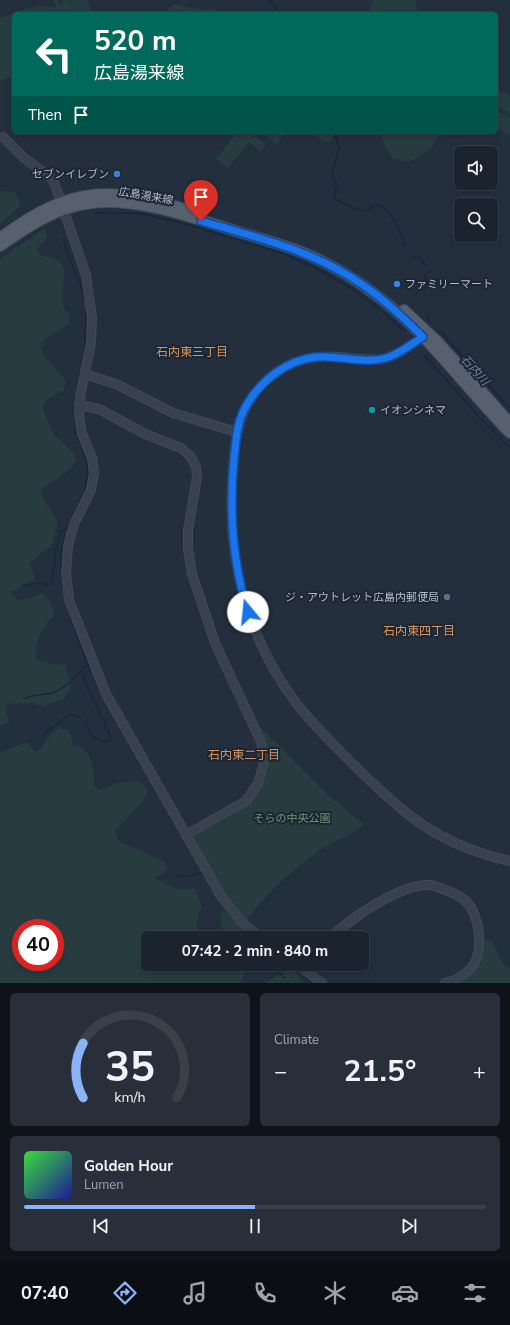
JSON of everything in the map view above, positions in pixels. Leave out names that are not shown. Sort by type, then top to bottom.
[{"type":"main road","name":"広島湯来線","points":[[0,238],[21,222],[62,205],[92,194],[116,194],[134,196],[166,203],[289,241],[333,260],[365,279],[383,292],[508,420]]},
{"type":"main road","name":"広島湯来線","points":[[0,246],[62,205]]},
{"type":"main road","name":"広島湯来線","points":[[426,335],[485,408],[510,433]]},
{"type":"street","points":[[3,137],[23,157],[51,178],[86,275],[90,296],[92,330],[79,405],[81,428],[92,458],[94,473],[91,490],[74,524],[68,546],[66,574],[69,600],[102,685],[227,905],[240,921],[252,931]]},
{"type":"street","points":[[426,335],[394,355],[382,359],[325,356],[306,359],[288,365],[269,378],[252,396],[242,413],[236,432],[231,519],[237,569],[245,602],[255,631],[282,681],[317,727],[403,812],[429,830],[454,843],[478,852],[510,861]]},
{"type":"street","points":[[85,374],[116,384],[173,413],[236,432]]},
{"type":"street","points":[[79,405],[99,409],[145,434],[182,448],[191,457],[196,467],[197,477],[188,530],[188,549],[192,574],[215,643],[261,742],[264,763],[258,784],[246,800],[186,835]]},
{"type":"street","points":[[339,931],[364,911],[405,891],[430,885],[457,894],[467,900],[474,911],[480,946],[476,960],[468,972],[459,978],[445,983]]},
{"type":"street","points":[[308,971],[322,983]]},
{"type":"green space","points":[[53,0],[58,0],[61,6],[63,5],[61,1],[68,0],[73,8],[70,0],[77,0],[82,9],[78,0],[87,0],[92,12],[16,12],[44,6],[56,7]]},
{"type":"green space","points":[[373,0],[415,0],[418,12],[370,12]]},
{"type":"green space","points":[[174,4],[193,9],[212,9],[221,12],[165,12]]},
{"type":"green space","points":[[12,14],[12,74],[11,77],[0,81],[0,18]]},
{"type":"green space","points":[[498,90],[510,96],[510,113],[498,107]]},
{"type":"green space","points":[[498,112],[510,118],[510,135],[498,129]]},
{"type":"green space","points":[[232,134],[254,134],[266,144],[260,151],[249,142],[227,168],[216,159],[234,136]]},
{"type":"green space","points":[[264,134],[284,134],[276,144]]},
{"type":"green space","points":[[311,134],[333,134],[332,141],[325,142]]},
{"type":"green space","points":[[381,134],[439,134],[431,149],[409,162],[393,159],[385,146]]},
{"type":"green space","points":[[0,191],[15,192],[21,205],[0,224]]},
{"type":"green space","points":[[45,228],[47,238],[37,249],[41,256],[53,259],[60,263],[64,268],[62,297],[63,306],[70,316],[68,324],[45,339],[40,346],[45,357],[66,381],[64,390],[46,400],[42,408],[54,435],[74,453],[76,461],[69,470],[41,490],[45,502],[57,520],[57,527],[51,547],[42,552],[30,563],[35,579],[27,582],[12,592],[11,595],[18,600],[32,598],[42,593],[49,599],[55,615],[47,623],[40,635],[36,647],[37,659],[49,663],[66,665],[71,688],[64,699],[43,706],[31,703],[8,704],[5,709],[9,722],[0,726],[0,259]]},
{"type":"green space","points":[[59,727],[69,731],[74,747],[80,747],[85,751],[91,760],[94,786],[101,790],[120,782],[137,781],[148,789],[144,799],[115,831],[119,842],[165,862],[167,868],[164,873],[154,878],[176,889],[195,889],[202,907],[196,924],[199,931],[141,931],[141,971],[246,971],[240,983],[0,983],[0,753],[26,742],[36,752],[42,747]]},
{"type":"green space","name":"そらの中央公園","points":[[260,727],[334,801],[337,801],[364,824],[309,858],[289,874],[271,891],[246,920],[224,893],[194,840],[195,836],[234,814],[246,805],[264,783],[268,769],[268,753]]},
{"type":"green space","points":[[224,910],[244,931],[222,931],[220,912]]},
{"type":"green space","points":[[484,940],[492,941],[503,964],[510,969],[510,983],[460,983],[471,975],[479,965],[482,959]]},
{"type":"green space","points":[[284,971],[298,973],[301,983],[266,983]]},
{"type":"waterway","name":"石内川","points":[[269,0],[279,11]]},
{"type":"waterway","name":"石内川","points":[[335,134],[339,148],[332,175],[337,185],[334,196],[335,199],[360,211],[367,210],[377,205],[382,207],[395,222],[404,246]]},
{"type":"waterway","points":[[94,213],[138,213],[186,224],[284,254],[316,268],[354,290],[382,311],[402,329]]},
{"type":"waterway","points":[[63,239],[72,266],[82,287],[86,308],[85,348],[75,398],[74,413],[76,433],[86,459],[88,472],[85,490],[66,530]]},
{"type":"waterway","name":"石内川","points":[[412,256],[421,259],[426,266]]},
{"type":"waterway","name":"石内川","points":[[424,289],[426,275]]},
{"type":"waterway","name":"石内川","points":[[427,315],[430,322]]},
{"type":"waterway","name":"石内川","points":[[440,331],[510,409]]},
{"type":"waterway","points":[[425,356],[480,418],[510,448]]},
{"type":"waterway","points":[[27,585],[41,583],[48,585],[52,583],[56,549],[61,531],[67,529]]},
{"type":"waterway","points":[[65,534],[61,570],[62,587],[71,620],[90,670],[84,676],[88,689]]},
{"type":"waterway","points":[[73,679],[88,665]]},
{"type":"waterway","points":[[24,698],[52,693],[70,682]]},
{"type":"waterway","points":[[88,727],[92,736],[104,742],[110,740],[110,735],[90,693]]},
{"type":"waterway","points":[[43,735],[70,714],[81,718]]},
{"type":"waterway","points":[[178,876],[191,876],[201,872]]},
{"type":"waterway","points":[[278,971],[285,978]]},
{"type":"waterway","points":[[296,971],[313,983]]},
{"type":"place","name":"セブンイレブン","points":[[117,174]]},
{"type":"place","name":"ファミリーマート","points":[[397,284]]},
{"type":"place","name":"イオンシネマ","points":[[372,410]]},
{"type":"place","name":"ジ・アウトレット広島内郵便局","points":[[447,597]]},
{"type":"district","name":"石内東三丁目","points":[[192,352]]},
{"type":"district","name":"石内東四丁目","points":[[419,631]]},
{"type":"district","name":"石内東二丁目","points":[[244,755]]},
{"type":"route","points":[[201,221],[287,247],[310,256],[340,271],[362,284],[382,299],[423,337],[394,355],[382,359],[325,356],[306,359],[288,365],[269,378],[252,396],[242,413],[236,432],[231,519],[233,546],[237,569],[248,612]]}]
